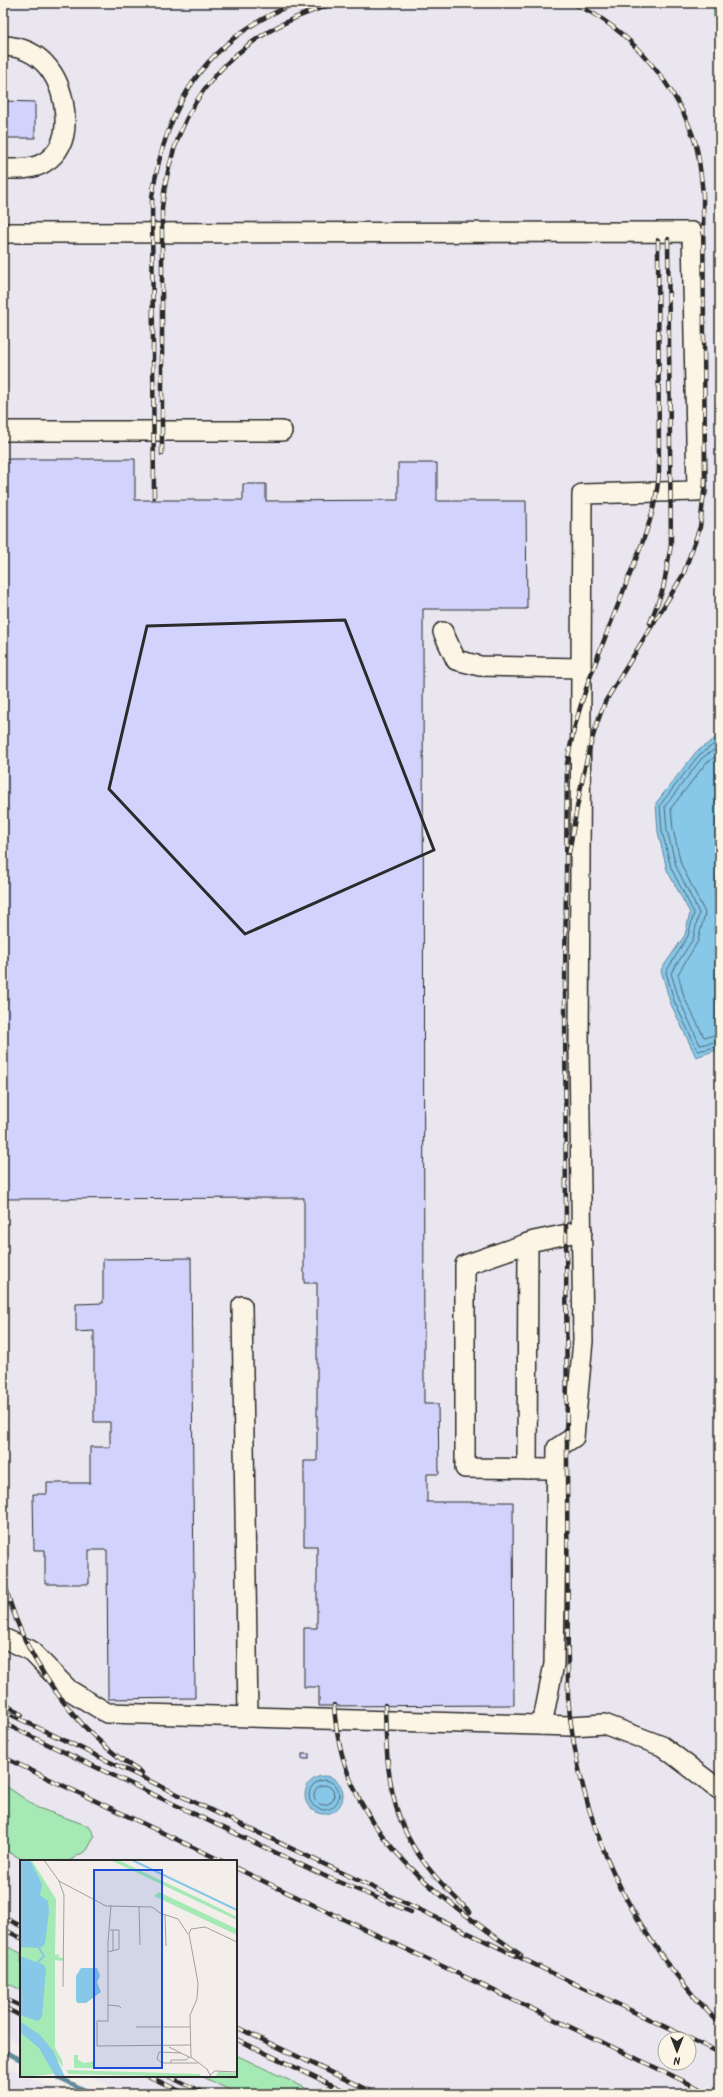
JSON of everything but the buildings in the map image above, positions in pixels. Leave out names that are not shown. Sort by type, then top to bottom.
[{"type":"lane","points":[[3,46],[23,49],[37,57],[48,66],[61,88],[65,122],[60,148],[53,157],[44,163],[31,168],[3,169]]},
{"type":"lane","points":[[3,233],[692,232],[697,491],[582,494],[579,1048],[583,1340],[574,1437],[557,1448],[554,1664],[542,1725]]},
{"type":"lane","points":[[3,431],[282,431]]},
{"type":"lane","points":[[443,632],[456,660],[480,666],[581,668]]},
{"type":"lane","points":[[557,1469],[465,1468],[465,1265],[528,1243],[582,1231]]},
{"type":"lane","points":[[527,1469],[528,1243]]},
{"type":"lane","points":[[242,1306],[248,1717]]},
{"type":"lane","points":[[3,1638],[30,1650],[69,1690],[107,1713],[542,1725],[604,1724],[662,1746],[720,1790]]},
{"type":"highlighted area","points":[[345,620],[434,850],[245,934],[109,789],[147,626]]},
{"type":"shaded area","points":[[3,3],[720,3],[720,2094],[318,2094],[237,2055],[237,1860],[20,1860],[20,1953],[3,1945]]},
{"type":"shaded area","points":[[3,1981],[20,1990],[20,2043],[3,2035]]},
{"type":"shaded area","points":[[3,2065],[20,2073],[20,2077],[28,2077],[64,2094],[3,2094]]},
{"type":"shaded area","points":[[92,2077],[203,2077],[238,2094],[127,2094]]},
{"type":"green space","points":[[713,3],[720,3],[720,65],[716,49]]},
{"type":"green space","points":[[3,1784],[38,1808],[89,1826],[95,1836],[87,1850],[71,1860],[23,1860],[3,1849]]},
{"type":"green space","points":[[3,1945],[20,1953],[20,1990],[3,1981]]},
{"type":"green space","points":[[237,2055],[318,2094],[238,2094],[203,2077],[237,2077]]},
{"type":"water","points":[[720,735],[720,1049],[696,1057],[670,1002],[661,970],[685,935],[690,913],[667,870],[658,832],[656,803],[696,752]]},
{"type":"water","points":[[324,1776],[334,1779],[340,1785],[343,1795],[340,1805],[334,1811],[324,1814],[314,1811],[308,1805],[305,1795],[308,1785],[314,1779]]},
{"type":"waterway","points":[[3,2051],[20,2060]]},
{"type":"waterway","points":[[58,2077],[93,2094]]},
{"type":"railway","points":[[154,497],[152,197],[159,163],[168,132],[180,104],[196,78],[215,55],[238,35],[265,18],[296,3]]},
{"type":"railway","points":[[162,454],[162,208],[168,169],[180,134],[195,103],[215,76],[239,52],[268,32],[300,16],[337,3]]},
{"type":"railway","points":[[569,853],[587,758],[598,720],[605,702],[683,575],[700,527],[705,483],[703,194],[696,145],[688,123],[677,101],[664,80],[649,61],[632,43],[613,27],[572,3]]},
{"type":"railway","points":[[650,623],[663,589],[671,545],[668,239]]},
{"type":"railway","points":[[658,240],[658,485],[652,513],[643,540],[601,647],[585,693],[567,764],[565,991],[568,1697],[574,1744],[584,1789],[597,1833],[614,1874],[635,1914],[659,1953],[688,1989],[720,2024]]},
{"type":"railway","points":[[3,1576],[11,1605],[22,1634],[53,1688],[94,1736],[117,1756],[142,1773]]},
{"type":"railway","points":[[3,1703],[22,1715]]},
{"type":"railway","points":[[334,1705],[341,1749],[354,1787],[372,1821],[396,1852],[423,1880],[454,1906],[521,1955]]},
{"type":"railway","points":[[385,1705],[389,1772],[401,1822],[414,1848],[428,1868],[470,1912]]},
{"type":"railway","points":[[3,1711],[720,2053]]},
{"type":"railway","points":[[3,1723],[329,1878],[411,1912]]},
{"type":"railway","points":[[3,1757],[220,1860]]},
{"type":"railway","points":[[237,1868],[711,2094]]},
{"type":"railway","points":[[3,1917],[20,1926]]},
{"type":"railway","points":[[3,1929],[20,1938]]},
{"type":"railway","points":[[3,1998],[20,2006]]},
{"type":"railway","points":[[3,2007],[20,2016]]},
{"type":"railway","points":[[237,2027],[376,2094]]},
{"type":"railway","points":[[237,2039],[351,2094]]},
{"type":"railway","points":[[150,2077],[186,2094]]},
{"type":"railway","points":[[170,2077],[206,2094]]}]
